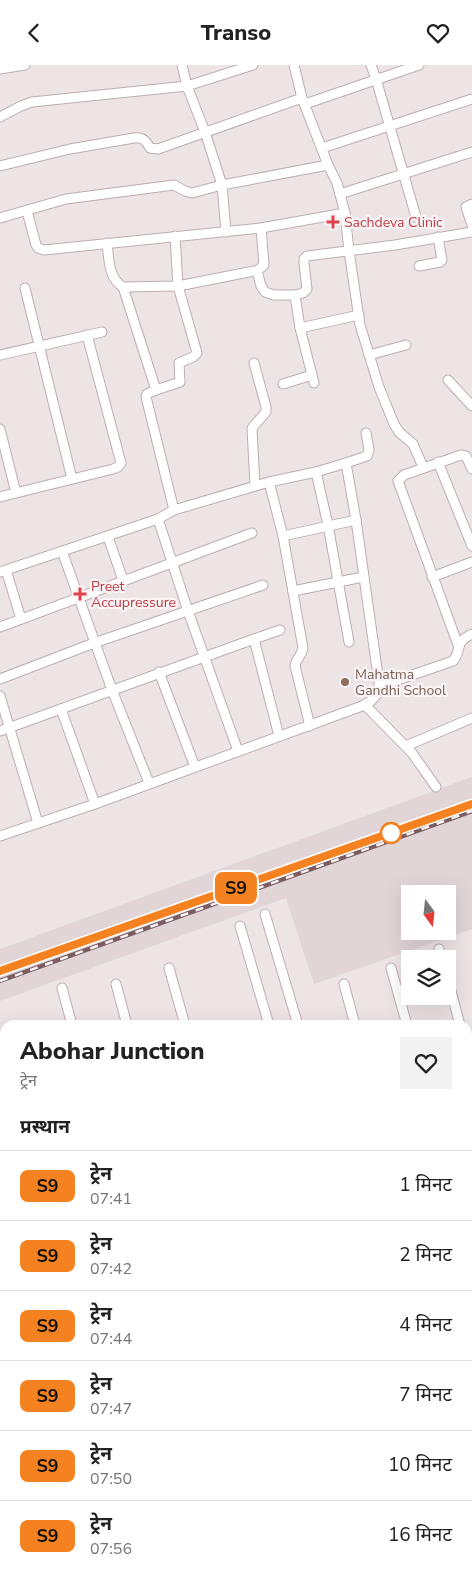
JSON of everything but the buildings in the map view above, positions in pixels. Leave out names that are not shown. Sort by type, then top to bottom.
[{"type":"street","points":[[0,69],[25,65]]},
{"type":"street","points":[[182,65],[187,86],[205,132],[222,185],[226,232]]},
{"type":"street","points":[[0,117],[32,102],[187,86],[253,65]]},
{"type":"street","points":[[294,65],[303,101],[346,213],[358,315],[369,355],[394,424],[399,432],[413,443],[423,467]]},
{"type":"street","points":[[371,65],[416,217]]},
{"type":"street","points":[[0,166],[70,149],[134,138],[144,139],[150,149],[154,150],[205,132],[419,65]]},
{"type":"street","points":[[322,148],[472,99]]},
{"type":"street","points":[[340,194],[472,152]]},
{"type":"street","points":[[0,218],[66,199],[88,195],[174,185],[192,193],[222,185],[328,165]]},
{"type":"street","points":[[472,204],[466,207],[472,225]]},
{"type":"street","points":[[26,211],[36,245],[41,249],[260,228],[346,213]]},
{"type":"street","points":[[107,243],[112,274],[115,282],[123,287],[178,286],[257,271],[264,265],[260,228]]},
{"type":"street","points":[[257,271],[260,286],[264,292],[274,295],[294,295],[304,293],[307,289],[304,259],[312,255],[472,232]]},
{"type":"street","points":[[174,510],[146,397],[147,394],[156,390],[180,382],[179,363],[193,357],[196,353],[178,286],[175,236]]},
{"type":"street","points":[[419,266],[442,260],[438,237]]},
{"type":"street","points":[[123,287],[156,390]]},
{"type":"street","points":[[25,288],[72,479]]},
{"type":"street","points":[[283,384],[313,379],[294,295]]},
{"type":"street","points":[[300,327],[358,315]]},
{"type":"street","points":[[0,355],[102,332]]},
{"type":"street","points":[[0,497],[113,469],[121,463],[87,335]]},
{"type":"street","points":[[369,355],[406,345]]},
{"type":"street","points":[[254,363],[266,407],[266,412],[252,428],[255,486]]},
{"type":"street","points":[[448,380],[472,406]]},
{"type":"street","points":[[0,429],[16,493]]},
{"type":"street","points":[[21,619],[3,571],[108,537],[158,519],[174,510],[367,456],[366,433]]},
{"type":"street","points":[[0,836],[95,804],[366,705],[390,682],[452,661],[458,653],[458,645],[398,481],[404,475],[423,467],[464,455],[472,468]]},
{"type":"street","points":[[438,462],[472,546]]},
{"type":"street","points":[[346,463],[380,690]]},
{"type":"street","points":[[316,471],[339,581],[349,642]]},
{"type":"street","points":[[269,482],[283,536],[303,648],[295,667],[310,726]]},
{"type":"street","points":[[158,519],[188,611],[238,751]]},
{"type":"street","points":[[283,536],[356,520]]},
{"type":"street","points":[[0,627],[252,533]]},
{"type":"street","points":[[108,537],[123,580]]},
{"type":"street","points":[[62,551],[77,598],[149,783]]},
{"type":"street","points":[[432,577],[472,562]]},
{"type":"street","points":[[293,591],[363,577]]},
{"type":"street","points":[[0,679],[94,643],[263,585]]},
{"type":"street","points":[[0,731],[159,672],[280,630]]},
{"type":"street","points":[[458,645],[461,641],[472,635]]},
{"type":"street","points":[[254,639],[279,736]]},
{"type":"street","points":[[159,672],[195,767]]},
{"type":"street","points":[[0,696],[38,823]]},
{"type":"street","points":[[366,705],[406,747],[436,787]]},
{"type":"street","points":[[61,709],[95,804]]},
{"type":"street","points":[[406,747],[472,718]]},
{"type":"street","points":[[265,914],[297,1020]]},
{"type":"street","points":[[240,926],[268,1020]]},
{"type":"street","points":[[169,968],[184,1020]]},
{"type":"street","points":[[391,968],[406,1020]]},
{"type":"street","points":[[116,984],[126,1020]]},
{"type":"street","points":[[344,984],[354,1020]]},
{"type":"street","points":[[62,988],[71,1020]]},
{"type":"street","points":[[455,1005],[459,1020]]},
{"type":"shaded area","points":[[472,777],[472,929],[456,935],[456,885],[401,885],[401,940],[440,940],[412,950],[401,950],[401,954],[314,984],[286,898],[0,1001],[0,949]]},
{"type":"railway","points":[[0,981],[472,811]]},
{"type":"railway","points":[[0,971],[198,901]]},
{"type":"train","name":"S9","points":[[0,971],[472,804]]},
{"type":"place","name":"Sachdeva Clinic","points":[[333,222]]},
{"type":"place","name":"Preet Accupressure","points":[[80,594]]},
{"type":"place","name":"Mahatma Gandhi School","points":[[345,682]]}]
